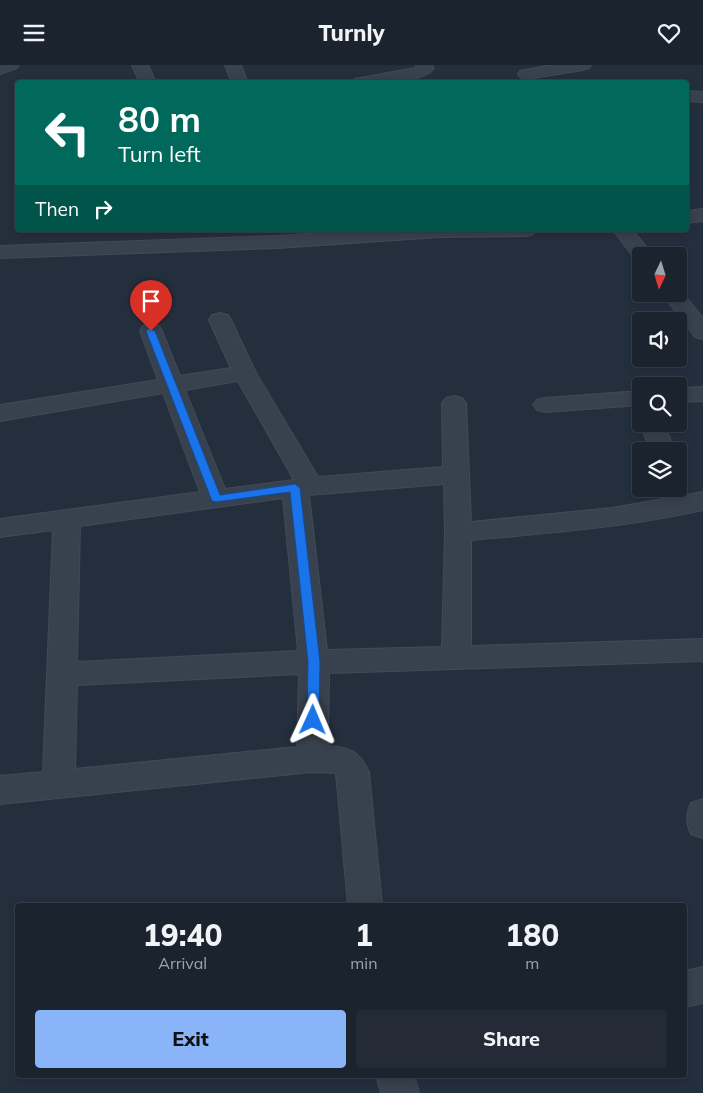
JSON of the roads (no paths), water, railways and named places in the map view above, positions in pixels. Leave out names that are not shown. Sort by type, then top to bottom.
[{"type":"street","points":[[0,69],[11,65]]},
{"type":"street","points":[[140,65],[147,80]]},
{"type":"street","points":[[233,65],[239,80]]},
{"type":"street","points":[[377,80],[420,72],[426,68],[424,65]]},
{"type":"street","points":[[524,74],[581,65],[584,80]]},
{"type":"street","points":[[689,96],[703,97]]},
{"type":"street","points":[[689,217],[703,215]]},
{"type":"street","points":[[0,252],[198,238],[340,239],[428,232]]},
{"type":"street","points":[[625,232],[636,247]]},
{"type":"street","points":[[680,303],[703,332]]},
{"type":"street","points":[[220,320],[302,487],[314,662],[312,759]]},
{"type":"street","points":[[151,331],[216,499]]},
{"type":"street","points":[[0,413],[245,373]]},
{"type":"street","points":[[687,394],[703,393]]},
{"type":"street","points":[[545,405],[632,399]]},
{"type":"street","points":[[454,403],[458,532],[456,658]]},
{"type":"street","points":[[0,528],[302,487],[457,475]]},
{"type":"street","points":[[458,532],[577,521],[688,499]]},
{"type":"street","points":[[59,785],[67,519]]},
{"type":"street","points":[[62,674],[314,662],[703,650]]},
{"type":"street","points":[[0,790],[312,759],[339,760],[348,764],[353,772],[364,903]]},
{"type":"street","points":[[703,813],[703,824]]},
{"type":"street","points":[[687,989],[703,985]]},
{"type":"street","points":[[397,1078],[400,1093]]}]
